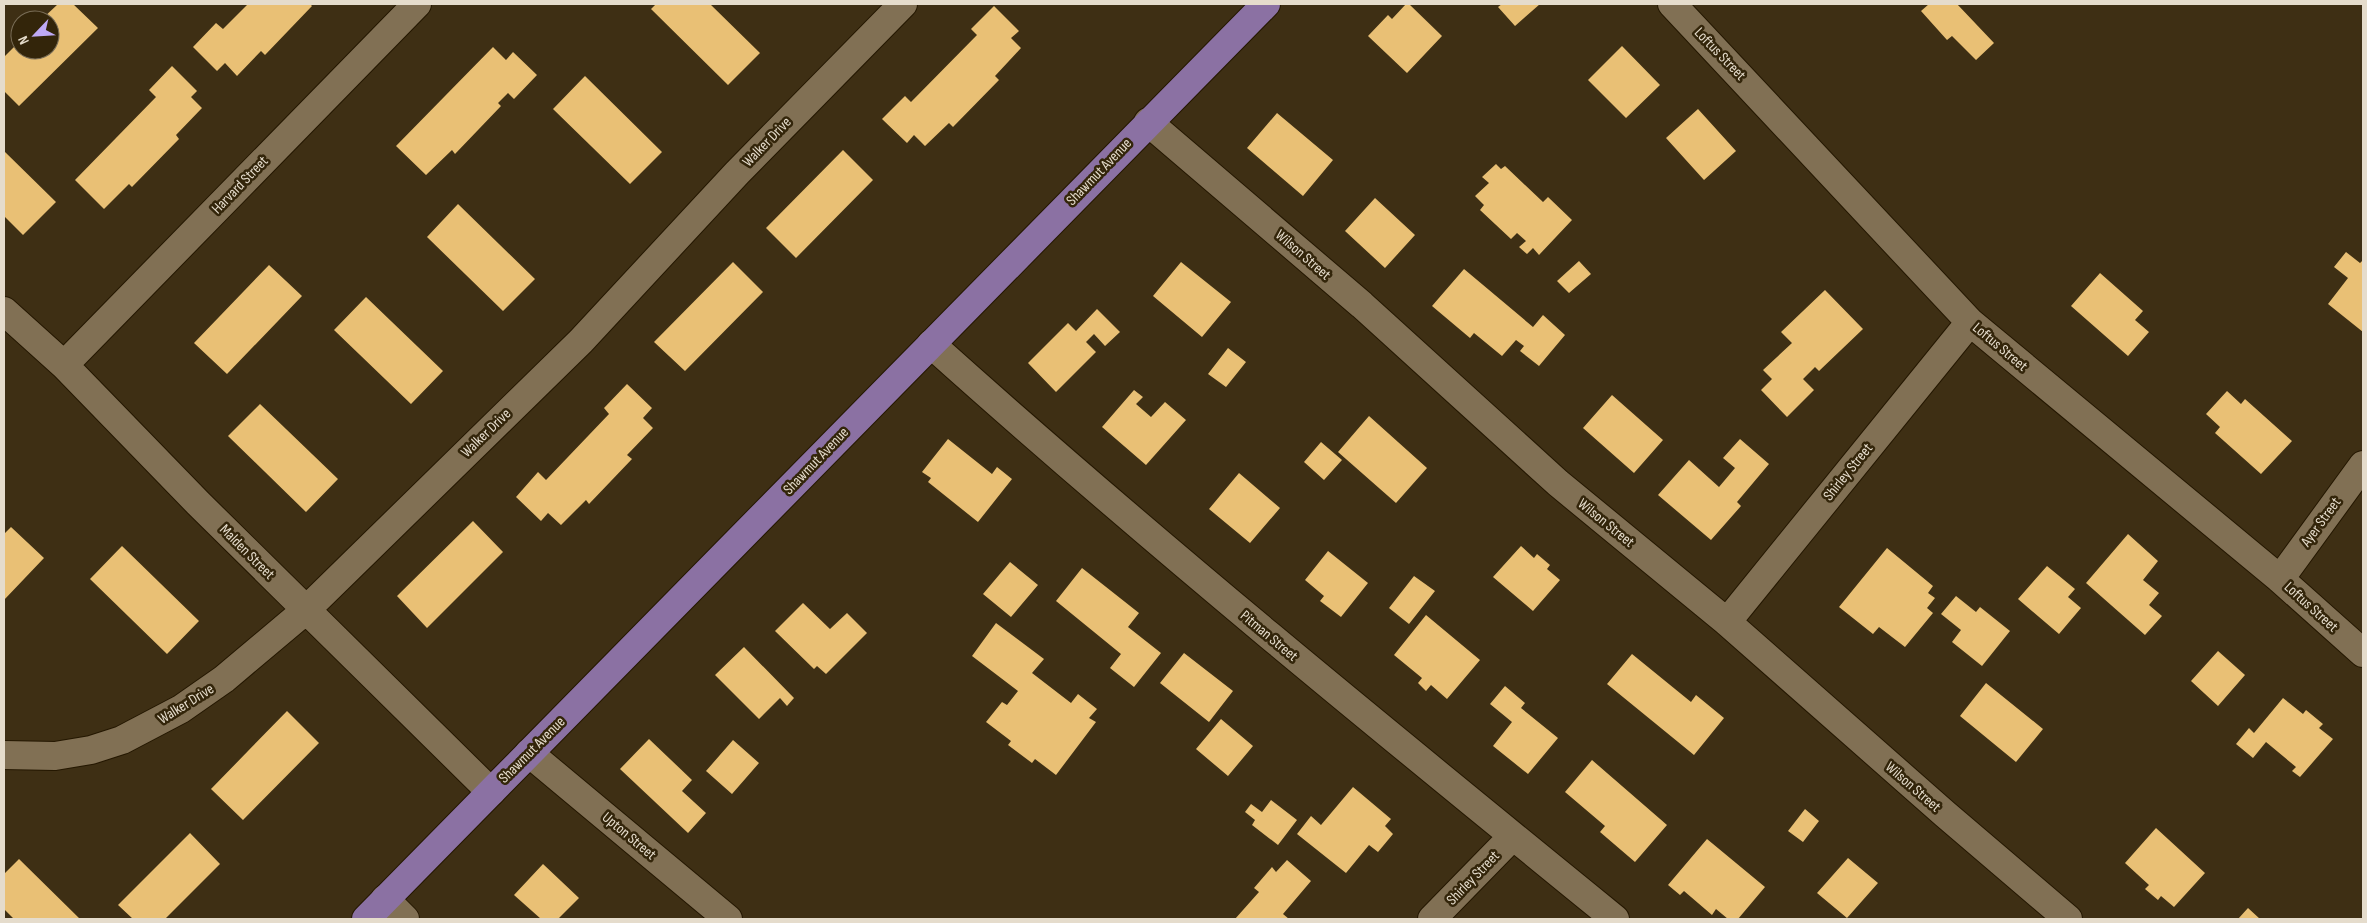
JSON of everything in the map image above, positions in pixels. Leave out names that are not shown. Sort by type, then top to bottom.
[{"type":"main road","name":"Shawmut Avenue","points":[[366,919],[1266,4]]},
{"type":"street","name":"Harvard Street","points":[[64,365],[417,4]]},
{"type":"street","name":"Walker Drive","points":[[4,755],[55,756],[91,750],[130,736],[181,709],[224,679],[306,610],[581,341],[750,159],[903,4]]},
{"type":"street","name":"Loftus Street","points":[[1672,4],[1970,322],[2280,579],[2363,653]]},
{"type":"street","name":"Wilson Street","points":[[1148,122],[1362,305],[1558,484],[1727,622],[1945,814],[2068,919]]},
{"type":"street","name":"Malden Street","points":[[4,311],[64,365],[198,503],[491,792]]},
{"type":"street","name":"Shirley Street","points":[[1727,622],[1970,322]]},
{"type":"street","name":"Pitman Street","points":[[930,344],[1077,475],[1615,919]]},
{"type":"street","name":"Ayer Street","points":[[2280,579],[2363,465]]},
{"type":"street","name":"Upton Street","points":[[529,754],[728,919]]},
{"type":"street","name":"Shirley Street","points":[[1432,919],[1513,836]]},
{"type":"street","points":[[386,899],[404,919]]},
{"type":"building","points":[[58,4],[73,4],[98,28],[19,106],[4,91],[4,57],[10,51],[10,60],[60,60],[60,10],[52,10]]},
{"type":"building","points":[[248,4],[310,4],[312,6],[265,55],[261,51],[237,76],[225,63],[217,71],[193,47],[216,23],[223,29]]},
{"type":"building","points":[[656,4],[710,4],[760,53],[728,85],[651,9]]},
{"type":"building","points":[[1406,4],[1409,4],[1442,36],[1407,73],[1368,36],[1388,15],[1392,19]]},
{"type":"building","points":[[1502,4],[1540,4],[1515,26],[1498,7]]},
{"type":"building","points":[[1929,4],[1957,4],[1994,43],[1976,60],[1952,36],[1947,40],[1921,11]]},
{"type":"building","points":[[994,6],[1019,31],[1011,38],[1021,48],[995,76],[999,80],[953,127],[949,123],[925,146],[914,135],[907,143],[882,119],[905,96],[911,102],[977,35],[971,29]]},
{"type":"building","points":[[1622,46],[1660,85],[1626,118],[1588,80]]},
{"type":"building","points":[[493,47],[506,60],[513,52],[537,75],[514,99],[508,93],[498,103],[501,106],[455,154],[452,150],[426,175],[396,146]]},
{"type":"building","points":[[172,66],[197,91],[191,97],[202,108],[176,135],[179,139],[132,187],[129,184],[104,209],[75,180],[156,97],[149,90]]},
{"type":"building","points":[[585,76],[662,152],[630,184],[553,109]]},
{"type":"building","points":[[1698,109],[1736,151],[1704,180],[1666,138]]},
{"type":"building","points":[[1277,113],[1333,160],[1303,196],[1247,148]]},
{"type":"building","points":[[843,150],[873,180],[796,258],[766,228]]},
{"type":"building","points":[[4,151],[56,202],[23,235],[4,216]]},
{"type":"building","points":[[1496,164],[1501,169],[1505,166],[1543,202],[1548,197],[1572,220],[1539,255],[1533,248],[1527,254],[1519,247],[1526,241],[1517,233],[1511,239],[1480,210],[1484,205],[1475,196],[1489,183],[1482,177]]},
{"type":"building","points":[[1375,198],[1415,235],[1385,268],[1345,231]]},
{"type":"building","points":[[458,204],[535,279],[503,311],[427,237]]},
{"type":"building","points":[[2346,252],[2360,263],[2363,260],[2363,332],[2328,304],[2348,278],[2334,267]]},
{"type":"building","points":[[1579,261],[1591,274],[1569,293],[1557,281]]},
{"type":"building","points":[[733,262],[763,292],[685,371],[654,342]]},
{"type":"building","points":[[1181,262],[1231,302],[1202,337],[1153,296]]},
{"type":"building","points":[[269,265],[302,296],[227,374],[194,343]]},
{"type":"building","points":[[1464,269],[1533,327],[1543,315],[1565,335],[1539,366],[1520,351],[1524,346],[1516,340],[1502,356],[1474,333],[1470,338],[1432,306]]},
{"type":"building","points":[[2100,273],[2143,311],[2135,320],[2149,332],[2128,356],[2071,306]]},
{"type":"building","points":[[1825,290],[1863,329],[1819,371],[1815,367],[1803,379],[1814,390],[1787,417],[1761,390],[1772,379],[1763,370],[1792,343],[1781,332]]},
{"type":"building","points":[[366,297],[443,371],[411,404],[334,330]]},
{"type":"building","points":[[1097,309],[1120,332],[1105,346],[1094,334],[1086,342],[1096,352],[1056,392],[1028,363],[1068,323],[1076,331]]},
{"type":"building","points":[[1228,348],[1246,362],[1226,387],[1208,374]]},
{"type":"building","points":[[627,384],[652,408],[643,418],[653,428],[627,455],[632,459],[589,504],[586,500],[561,525],[548,513],[541,521],[516,497],[538,472],[546,480],[609,414],[604,408]]},
{"type":"building","points":[[1134,390],[1143,397],[1136,404],[1151,417],[1165,402],[1186,420],[1146,465],[1102,427]]},
{"type":"building","points":[[2227,391],[2241,404],[2245,399],[2292,441],[2261,474],[2215,433],[2220,427],[2206,414]]},
{"type":"building","points":[[1612,395],[1663,440],[1634,473],[1583,428]]},
{"type":"building","points":[[260,404],[338,479],[306,512],[228,436]]},
{"type":"building","points":[[1369,416],[1427,468],[1396,503],[1338,452]]},
{"type":"building","points":[[948,439],[992,474],[997,467],[1012,479],[978,522],[928,482],[931,478],[922,472]]},
{"type":"building","points":[[1740,439],[1769,464],[1737,502],[1741,506],[1711,540],[1658,495],[1689,460],[1719,487],[1735,468],[1723,458]]},
{"type":"building","points":[[1321,442],[1342,460],[1324,480],[1304,462]]},
{"type":"building","points":[[1239,473],[1280,508],[1250,543],[1209,509]]},
{"type":"building","points":[[473,521],[503,552],[427,628],[397,596]]},
{"type":"building","points":[[11,527],[44,558],[4,600],[4,534]]},
{"type":"building","points":[[2128,534],[2158,561],[2143,580],[2159,593],[2149,605],[2162,616],[2145,635],[2086,583]]},
{"type":"building","points":[[122,546],[199,621],[167,654],[90,579]]},
{"type":"building","points":[[1521,546],[1534,558],[1537,554],[1550,565],[1547,569],[1560,580],[1533,611],[1493,577]]},
{"type":"building","points":[[1887,548],[1933,586],[1928,593],[1935,598],[1927,608],[1933,613],[1905,647],[1879,627],[1873,634],[1839,607]]},
{"type":"building","points":[[1328,551],[1368,583],[1341,617],[1320,601],[1324,596],[1305,580]]},
{"type":"building","points":[[1010,562],[1038,585],[1011,617],[983,594]]},
{"type":"building","points":[[2047,566],[2075,589],[2068,597],[2081,608],[2059,634],[2018,599]]},
{"type":"building","points":[[1082,568],[1139,613],[1128,627],[1161,653],[1134,687],[1110,668],[1121,654],[1056,601]]},
{"type":"building","points":[[1414,576],[1435,591],[1409,624],[1389,608]]},
{"type":"building","points":[[1956,596],[1976,612],[1980,607],[2010,631],[1982,666],[1952,642],[1961,630],[1941,614]]},
{"type":"building","points":[[803,603],[830,629],[847,613],[867,633],[826,674],[817,666],[814,669],[775,631]]},
{"type":"building","points":[[1426,615],[1480,660],[1447,699],[1431,685],[1426,691],[1418,683],[1422,678],[1394,655]]},
{"type":"building","points":[[996,623],[1044,659],[1032,673],[1071,703],[1078,694],[1097,709],[1089,718],[1096,722],[1056,775],[1035,759],[1032,763],[1008,745],[1011,741],[986,722],[1002,702],[1007,705],[1018,691],[972,656]]},
{"type":"building","points":[[744,647],[794,698],[787,706],[780,698],[759,719],[715,675]]},
{"type":"building","points":[[2218,651],[2245,675],[2218,706],[2191,681]]},
{"type":"building","points":[[1184,653],[1233,691],[1209,722],[1160,683]]},
{"type":"building","points":[[1632,654],[1691,702],[1696,695],[1724,718],[1694,755],[1607,684]]},
{"type":"building","points":[[1986,683],[2043,729],[2016,762],[1960,716]]},
{"type":"building","points":[[1505,686],[1525,703],[1521,708],[1558,738],[1528,774],[1493,746],[1512,722],[1490,704]]},
{"type":"building","points":[[2283,698],[2303,714],[2306,710],[2323,724],[2319,728],[2333,739],[2300,777],[2292,771],[2296,767],[2266,742],[2253,758],[2236,744],[2249,728],[2254,733]]},
{"type":"building","points":[[287,711],[319,743],[243,820],[211,789]]},
{"type":"building","points":[[1221,719],[1253,746],[1228,776],[1196,749]]},
{"type":"building","points":[[649,739],[692,780],[682,791],[706,813],[688,833],[620,769]]},
{"type":"building","points":[[733,740],[759,763],[732,794],[706,771]]},
{"type":"building","points":[[1592,760],[1667,825],[1635,862],[1600,832],[1605,826],[1565,792]]},
{"type":"building","points":[[1353,787],[1391,819],[1385,826],[1393,834],[1378,852],[1369,845],[1346,873],[1297,834],[1311,816],[1321,825]]},
{"type":"building","points":[[1271,800],[1297,820],[1278,845],[1252,825],[1255,820],[1245,812],[1251,804],[1262,812]]},
{"type":"building","points":[[1805,809],[1819,821],[1803,842],[1788,831]]},
{"type":"building","points":[[2156,828],[2205,873],[2174,907],[2161,896],[2158,900],[2145,889],[2149,885],[2125,863]]},
{"type":"building","points":[[190,833],[220,864],[165,919],[133,919],[118,905]]},
{"type":"building","points":[[1707,839],[1765,887],[1738,919],[1728,919],[1716,909],[1712,915],[1684,891],[1680,895],[1668,885]]},
{"type":"building","points":[[1848,858],[1878,883],[1847,918],[1817,893]]},
{"type":"building","points":[[19,859],[80,919],[14,919],[4,909],[4,874]]},
{"type":"building","points":[[1287,860],[1311,881],[1283,914],[1289,919],[1235,919],[1259,892],[1254,888],[1272,867],[1276,872]]},
{"type":"building","points":[[543,864],[579,898],[558,919],[541,919],[514,895]]},
{"type":"building","points":[[2248,908],[2260,919],[2238,919]]}]
